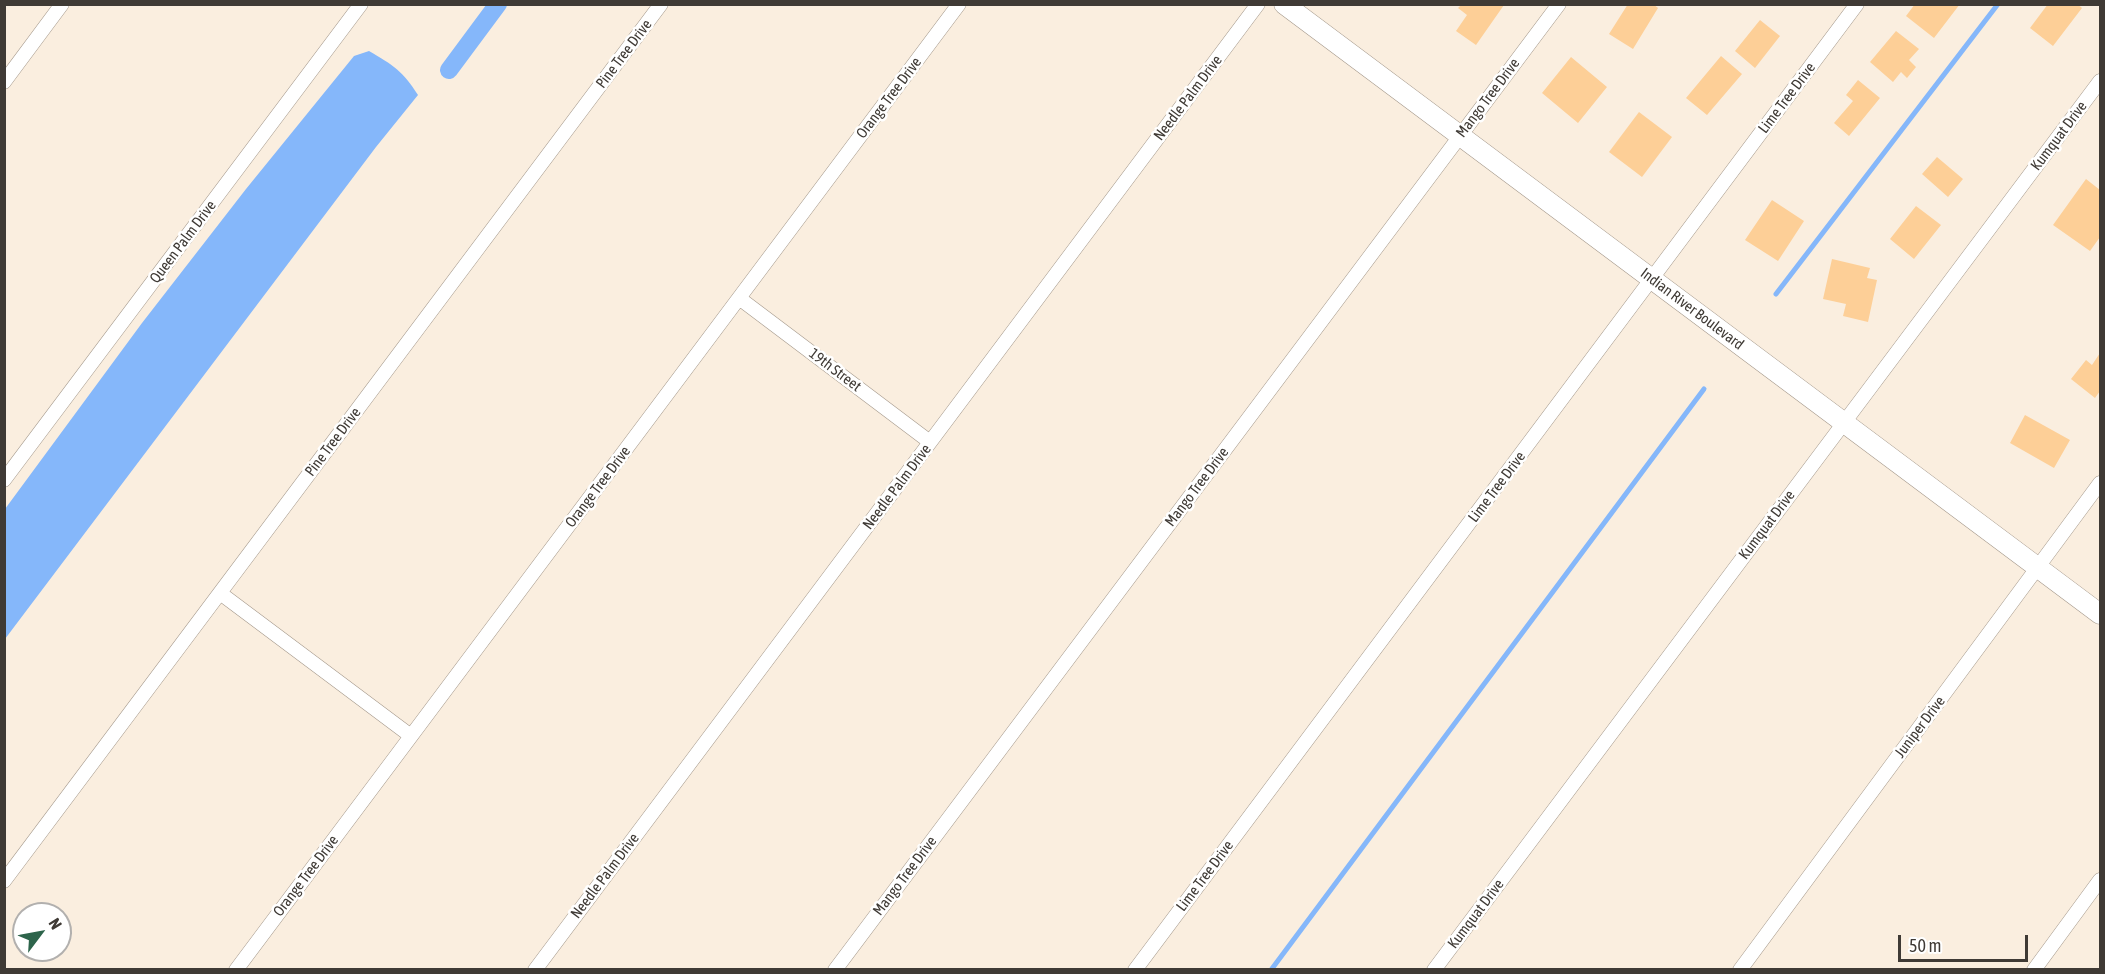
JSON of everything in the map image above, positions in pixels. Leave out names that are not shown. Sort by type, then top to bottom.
[{"type":"main road","name":"Indian River Boulevard","points":[[1284,4],[2100,614]]},
{"type":"street","points":[[4,82],[62,4]]},
{"type":"street","name":"Queen Palm Drive","points":[[4,480],[361,4]]},
{"type":"street","name":"Pine Tree Drive","points":[[4,880],[661,4]]},
{"type":"street","name":"Orange Tree Drive","points":[[236,969],[959,4]]},
{"type":"street","name":"Needle Palm Drive","points":[[535,969],[1258,4]]},
{"type":"street","name":"Mango Tree Drive","points":[[835,969],[1559,4]]},
{"type":"street","name":"Lime Tree Drive","points":[[1135,969],[1857,4]]},
{"type":"street","name":"Kumquat Drive","points":[[1434,969],[2100,81]]},
{"type":"street","name":"19th Street","points":[[739,298],[930,442]]},
{"type":"street","name":"Juniper Drive","points":[[1740,969],[2100,483]]},
{"type":"street","points":[[220,593],[411,736]]},
{"type":"street","points":[[2034,969],[2100,880]]},
{"type":"water","points":[[369,51],[397,69],[418,95],[376,147],[5,639],[5,509],[142,323],[246,189],[354,56]]},
{"type":"building","points":[[1628,4],[1653,4],[1658,8],[1633,49],[1609,34]]},
{"type":"building","points":[[1915,4],[1960,4],[1934,38],[1906,16]]},
{"type":"building","points":[[2048,4],[2077,4],[2082,8],[2053,46],[2030,28]]},
{"type":"building","points":[[1461,5],[1504,5],[1476,45],[1456,31],[1467,15],[1458,8]]},
{"type":"building","points":[[1760,20],[1780,36],[1755,68],[1735,51]]},
{"type":"building","points":[[1896,31],[1919,49],[1909,60],[1916,67],[1907,78],[1901,72],[1893,82],[1870,62]]},
{"type":"building","points":[[1721,56],[1742,74],[1707,115],[1686,98]]},
{"type":"building","points":[[1571,57],[1607,87],[1578,123],[1542,93]]},
{"type":"building","points":[[1858,80],[1880,98],[1849,136],[1834,123],[1853,101],[1846,95]]},
{"type":"building","points":[[1639,112],[1672,137],[1642,177],[1609,152]]},
{"type":"building","points":[[1937,157],[1963,179],[1948,197],[1922,174]]},
{"type":"building","points":[[2086,179],[2100,190],[2100,237],[2090,251],[2053,225]]},
{"type":"building","points":[[1772,200],[1804,221],[1778,261],[1745,240]]},
{"type":"building","points":[[1916,206],[1941,225],[1914,259],[1890,239]]},
{"type":"building","points":[[1832,259],[1870,268],[1867,278],[1877,280],[1868,322],[1843,316],[1846,304],[1823,299]]},
{"type":"building","points":[[2100,353],[2100,391],[2095,398],[2071,379],[2086,360],[2092,365]]},
{"type":"building","points":[[2025,415],[2070,440],[2054,468],[2010,443]]},
{"type":"waterway","points":[[449,70],[498,4]]},
{"type":"waterway","points":[[1776,294],[1998,4]]},
{"type":"waterway","points":[[1271,970],[1704,389]]}]
